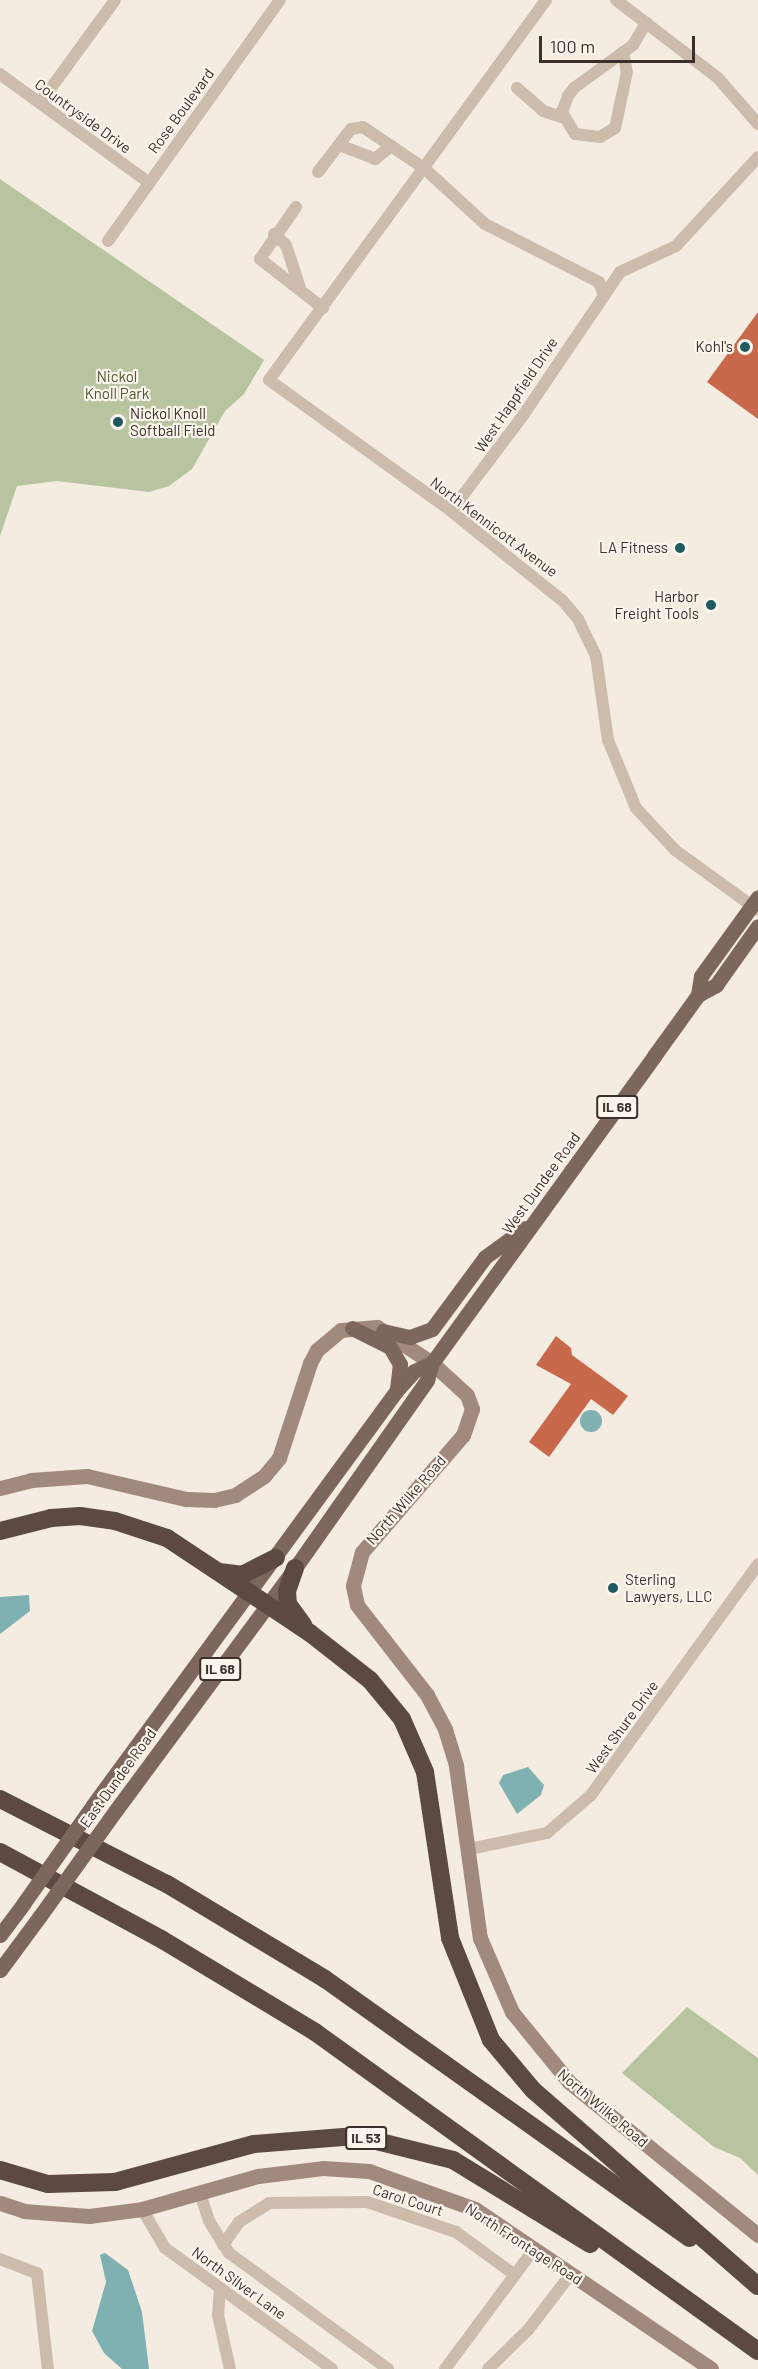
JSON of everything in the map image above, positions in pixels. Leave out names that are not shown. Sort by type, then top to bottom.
[{"type":"highway","points":[[0,1531],[51,1518],[116,1521],[168,1538],[248,1595],[310,1633],[370,1680],[402,1719],[415,1743],[432,1804],[450,1938],[491,2040],[534,2091],[758,2288]]},
{"type":"highway","points":[[216,1571],[242,1575],[276,1558]]},
{"type":"highway","points":[[295,1568],[287,1591],[288,1604],[310,1633]]},
{"type":"highway","points":[[0,1799],[167,1884],[325,1979],[758,2288]]},
{"type":"highway","points":[[2,1854],[161,1939],[315,2032],[696,2307]]},
{"type":"highway","name":"IL 53","points":[[0,2170],[48,2184],[76,2185],[115,2182],[285,2139],[356,2136],[390,2141],[453,2160],[487,2178],[626,2270],[696,2307],[758,2351]]},
{"type":"main road","name":"West Dundee Road","points":[[698,995],[701,976],[756,904]]},
{"type":"main road","name":"West Dundee Road","points":[[265,1606],[295,1568],[427,1380],[432,1363],[698,995],[716,985],[758,926]]},
{"type":"main road","points":[[383,1330],[410,1336],[432,1329],[485,1257],[537,1220]]},
{"type":"main road","points":[[352,1328],[390,1347],[400,1364],[397,1390]]},
{"type":"main road","name":"West Dundee Road","points":[[248,1595],[397,1390],[414,1371],[432,1363]]},
{"type":"main road","name":"East Dundee Road","points":[[0,1935],[248,1595]]},
{"type":"main road","name":"East Dundee Road","points":[[0,1970],[265,1606]]},
{"type":"street","points":[[40,103],[115,0]]},
{"type":"street","name":"Rose Boulevard","points":[[108,241],[280,0]]},
{"type":"street","points":[[296,207],[274,234],[260,259],[323,308],[546,0]]},
{"type":"street","points":[[616,0],[718,78],[758,124]]},
{"type":"street","points":[[623,52],[627,72],[615,128],[600,137],[586,138],[574,134],[562,112],[574,88],[623,52],[646,23]]},
{"type":"street","name":"Countryside Drive","points":[[0,74],[148,183]]},
{"type":"street","points":[[517,88],[543,111],[564,118]]},
{"type":"street","points":[[318,172],[357,126],[425,169],[485,224],[599,282],[604,296]]},
{"type":"street","points":[[339,145],[375,159],[391,146]]},
{"type":"street","name":"West Happfield Drive","points":[[451,511],[620,272],[636,261],[676,246],[758,156]]},
{"type":"street","points":[[274,234],[286,245],[301,291]]},
{"type":"street","name":"North Kennicott Avenue","points":[[323,308],[269,380],[451,511],[534,574],[578,619],[596,656],[608,740],[636,808],[675,850],[756,904]]},
{"type":"street","points":[[0,1488],[30,1480],[87,1476],[186,1498],[214,1500],[235,1495],[264,1476],[279,1458],[317,1350],[341,1330],[352,1328],[383,1330]]},
{"type":"street","name":"North Wilke Road","points":[[383,1330],[432,1363],[467,1395],[472,1409],[469,1424],[375,1532],[362,1552],[353,1586],[366,1620],[427,1695],[445,1730],[456,1766],[480,1938],[498,1986],[528,2035],[569,2082],[758,2235]]},
{"type":"street","name":"West Shure Drive","points":[[469,1849],[547,1833],[591,1795],[758,1564]]},
{"type":"street","name":"North Frontage Road","points":[[0,2203],[60,2216],[142,2209],[258,2176],[323,2168],[369,2171],[475,2209],[711,2369]]},
{"type":"street","points":[[200,2193],[223,2245],[388,2369]]},
{"type":"street","name":"Carol Court","points":[[223,2245],[239,2222],[269,2203],[367,2202],[456,2232],[515,2275]]},
{"type":"street","name":"North Silver Lane","points":[[142,2209],[165,2248],[332,2369]]},
{"type":"street","points":[[445,2369],[534,2249]]},
{"type":"street","points":[[0,2259],[37,2273],[48,2369]]},
{"type":"street","points":[[488,2369],[528,2330],[570,2275]]},
{"type":"street","points":[[220,2288],[218,2315],[230,2369]]},
{"type":"green space","name":"Nickol Knoll Park","points":[[0,179],[264,360],[244,394],[225,411],[192,469],[169,486],[149,492],[57,481],[17,486],[0,536]]},
{"type":"green space","points":[[687,2007],[758,2058],[758,2175],[740,2158],[714,2147],[622,2073]]},
{"type":"water","points":[[591,1410],[599,1413],[602,1421],[599,1429],[591,1432],[583,1429],[580,1421],[583,1413]]},
{"type":"water","points":[[29,1595],[30,1611],[0,1634],[0,1597]]},
{"type":"water","points":[[528,1767],[544,1785],[541,1795],[517,1814],[499,1783],[503,1775]]},
{"type":"water","points":[[105,2253],[128,2270],[142,2312],[149,2369],[122,2369],[104,2353],[92,2331],[106,2282],[100,2255]]},
{"type":"building","name":"Kohl's","points":[[758,312],[758,419],[707,382]]},
{"type":"building","points":[[556,1336],[571,1348],[572,1355],[628,1396],[613,1415],[591,1399],[549,1457],[529,1442],[571,1384],[536,1365]]},
{"type":"place","name":"Kohl's","points":[[745,347]]},
{"type":"place","name":"Nickol Knoll Softball Field","points":[[118,422]]},
{"type":"place","name":"LA Fitness","points":[[680,548]]},
{"type":"place","name":"Harbor Freight Tools","points":[[711,605]]},
{"type":"place","name":"Sterling Lawyers, LLC","points":[[613,1588]]}]
